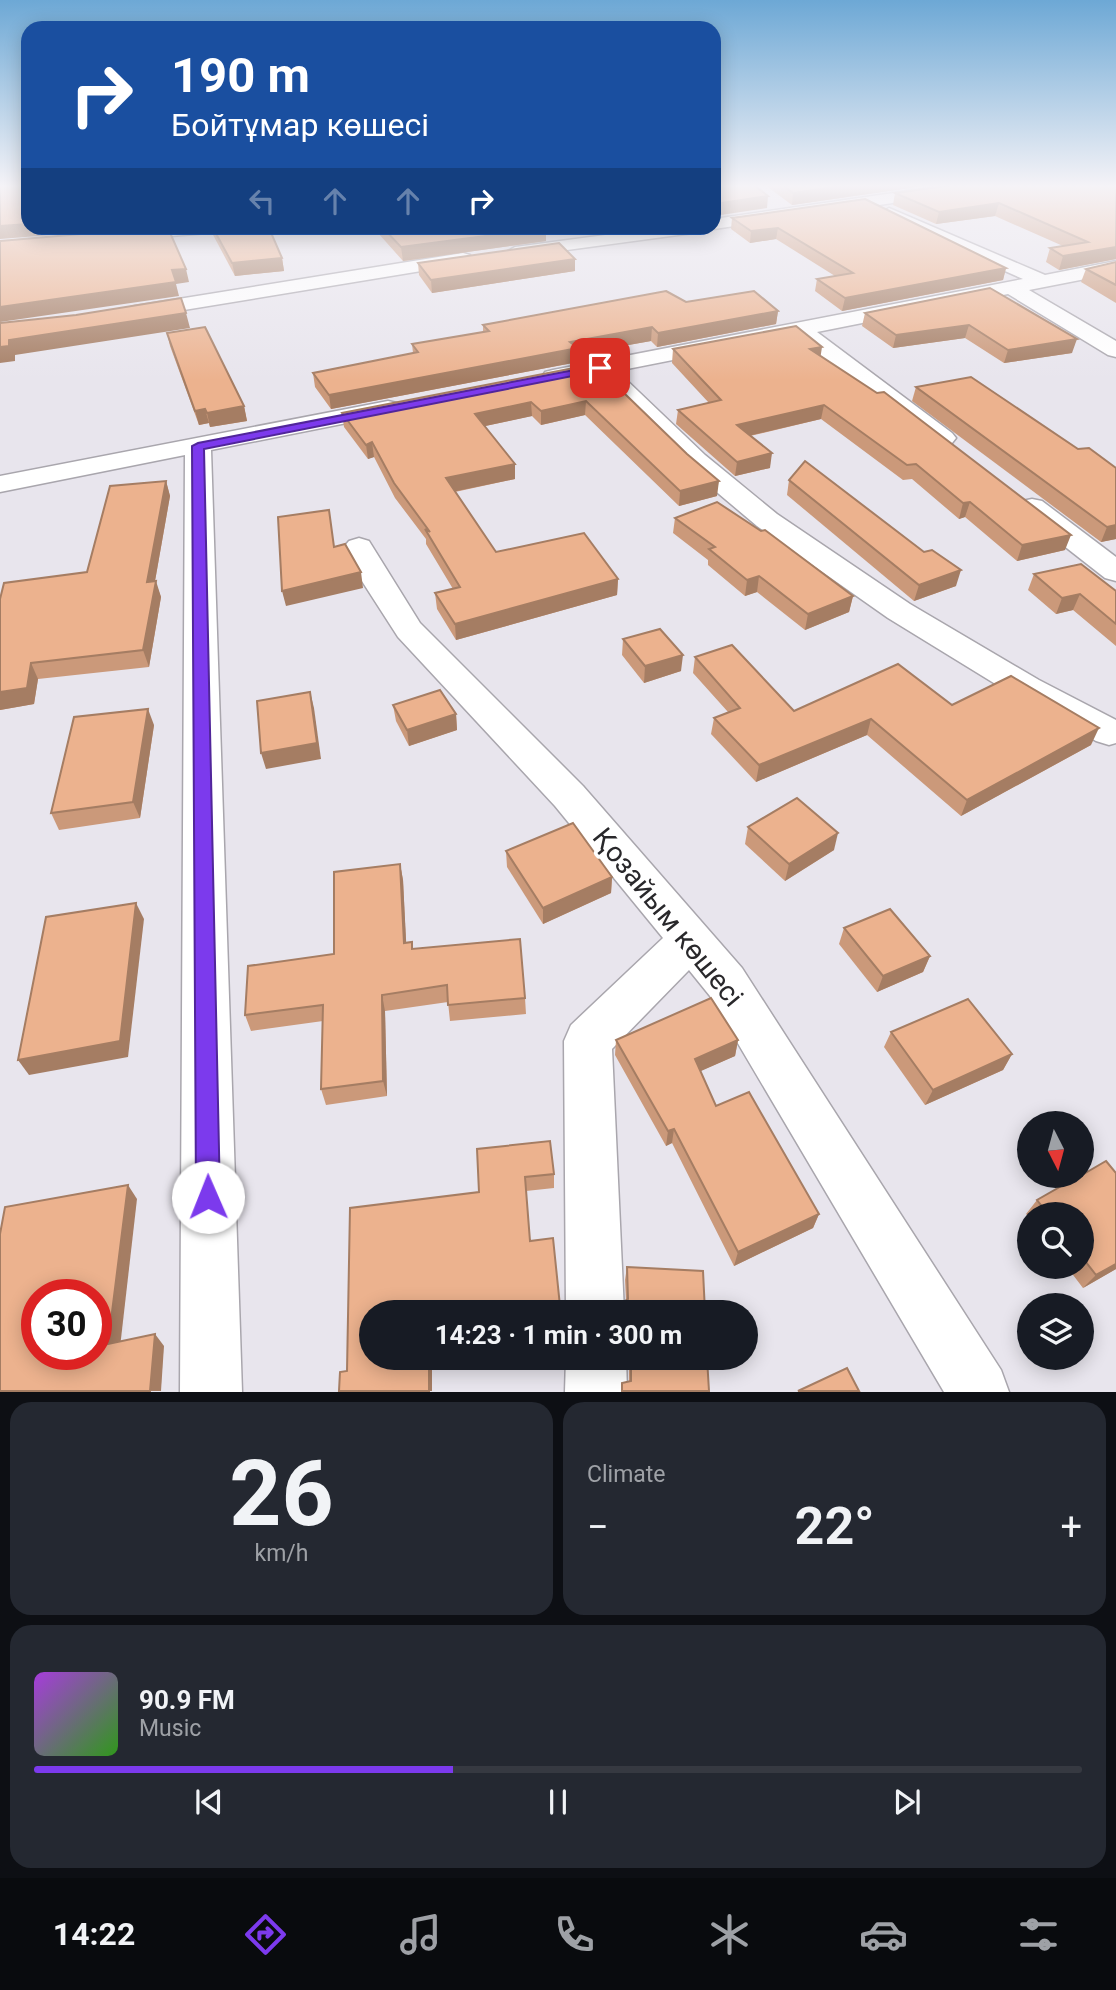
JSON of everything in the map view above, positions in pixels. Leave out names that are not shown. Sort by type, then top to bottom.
[{"type":"street","points":[[121,314],[531,250]]},
{"type":"street","points":[[972,250],[1042,281]]},
{"type":"street","points":[[536,380],[1116,267]]},
{"type":"street","points":[[1010,288],[1116,350]]},
{"type":"street","points":[[798,328],[964,454]]},
{"type":"street","points":[[600,368],[632,396],[696,461],[767,520],[899,611],[1027,688],[1109,732]]},
{"type":"street","points":[[0,484],[404,405]]},
{"type":"street","points":[[198,446],[211,1391]]},
{"type":"street","points":[[1015,494],[1116,572]]},
{"type":"street","name":"Қозайым көшесі","points":[[359,547],[375,578],[409,631],[569,796],[726,982],[979,1391]]},
{"type":"street","points":[[595,1300],[588,1041],[691,939]]},
{"type":"street","points":[[596,1370],[597,1391]]},
{"type":"building","points":[[0,250],[178,250],[186,269],[172,270],[176,282],[0,307]]},
{"type":"building","points":[[225,250],[279,250],[282,258],[232,263]]},
{"type":"building","points":[[510,250],[566,250],[575,259],[431,280],[418,263]]},
{"type":"building","points":[[815,250],[969,250],[1006,268],[845,298],[817,279],[853,273]]},
{"type":"building","points":[[1053,250],[1099,250],[1063,256]]},
{"type":"building","points":[[1116,262],[1116,285],[1086,269]]},
{"type":"building","points":[[990,288],[1077,339],[1008,350],[969,325],[896,335],[865,313]]},
{"type":"building","points":[[666,291],[686,302],[754,291],[778,311],[658,333],[652,327],[570,342],[578,348],[329,395],[313,373],[418,352],[412,344],[489,331],[483,325]]},
{"type":"building","points":[[181,298],[186,313],[9,340],[9,346],[0,347],[0,323],[76,315]]},
{"type":"building","points":[[796,326],[822,347],[810,349],[877,393],[884,392],[1071,535],[1022,545],[970,502],[963,503],[916,464],[907,465],[824,405],[737,425],[772,453],[737,462],[678,410],[721,400],[673,349]]},
{"type":"building","points":[[205,327],[244,406],[207,413],[205,409],[195,411],[167,333]]},
{"type":"building","points":[[594,364],[687,454],[719,481],[680,491],[586,401],[541,411],[531,402],[475,414],[515,464],[446,478],[496,552],[584,533],[618,579],[455,624],[435,593],[460,587],[425,529],[430,532],[394,483],[372,442],[366,445],[342,413]]},
{"type":"building","points":[[971,377],[1078,449],[1089,448],[1116,468],[1116,525],[1107,527],[916,387]]},
{"type":"building","points":[[805,461],[924,552],[932,550],[961,570],[919,585],[789,480]]},
{"type":"building","points":[[166,481],[147,582],[156,581],[143,650],[31,663],[27,688],[0,692],[0,599],[4,583],[87,572],[110,486]]},
{"type":"building","points":[[717,502],[761,531],[765,530],[853,596],[808,614],[759,576],[747,580],[709,549],[715,547],[675,518]]},
{"type":"building","points":[[329,510],[334,547],[345,544],[361,572],[282,591],[278,517]]},
{"type":"building","points":[[1081,564],[1116,591],[1116,624],[1080,594],[1062,598],[1034,574]]},
{"type":"building","points":[[660,629],[683,655],[645,666],[623,639]]},
{"type":"building","points":[[732,645],[794,711],[898,664],[952,705],[1011,676],[1099,728],[967,800],[871,719],[759,765],[714,718],[740,708],[695,657]]},
{"type":"building","points":[[440,690],[456,714],[407,730],[393,705]]},
{"type":"building","points":[[310,692],[317,743],[261,753],[257,701]]},
{"type":"building","points":[[148,709],[133,802],[51,813],[74,717]]},
{"type":"building","points":[[797,798],[838,833],[789,864],[748,827]]},
{"type":"building","points":[[573,823],[612,877],[543,908],[506,851]]},
{"type":"building","points":[[400,864],[404,943],[412,942],[412,949],[520,939],[525,998],[448,1005],[447,985],[382,995],[383,1081],[321,1089],[323,1005],[245,1015],[248,966],[334,954],[334,872]]},
{"type":"building","points":[[136,903],[120,1041],[18,1060],[46,917]]},
{"type":"building","points":[[890,909],[930,956],[883,976],[844,928]]},
{"type":"building","points":[[711,998],[738,1040],[695,1059],[716,1106],[749,1092],[819,1214],[738,1252],[674,1129],[668,1131],[616,1040]]},
{"type":"building","points":[[968,999],[1012,1054],[933,1090],[891,1032]]},
{"type":"building","points":[[550,1141],[554,1174],[525,1177],[530,1241],[553,1238],[559,1300],[359,1300],[359,1370],[429,1370],[429,1391],[339,1391],[340,1372],[347,1371],[350,1208],[479,1192],[477,1149]]},
{"type":"building","points":[[1106,1161],[1116,1173],[1116,1264],[1096,1275],[1094,1202],[1037,1200],[1058,1188],[1094,1188],[1094,1168]]},
{"type":"building","points":[[128,1185],[112,1312],[112,1279],[21,1279],[21,1370],[112,1370],[112,1343],[155,1334],[150,1391],[0,1391],[0,1234],[5,1207]]},
{"type":"building","points":[[627,1267],[703,1271],[704,1300],[628,1299]]},
{"type":"building","points":[[847,1368],[859,1391],[798,1391]]},
{"type":"building","points":[[631,1370],[708,1370],[709,1391],[622,1391],[622,1383],[631,1381]]},
{"type":"route","points":[[208,1197],[198,446],[600,368]]}]
